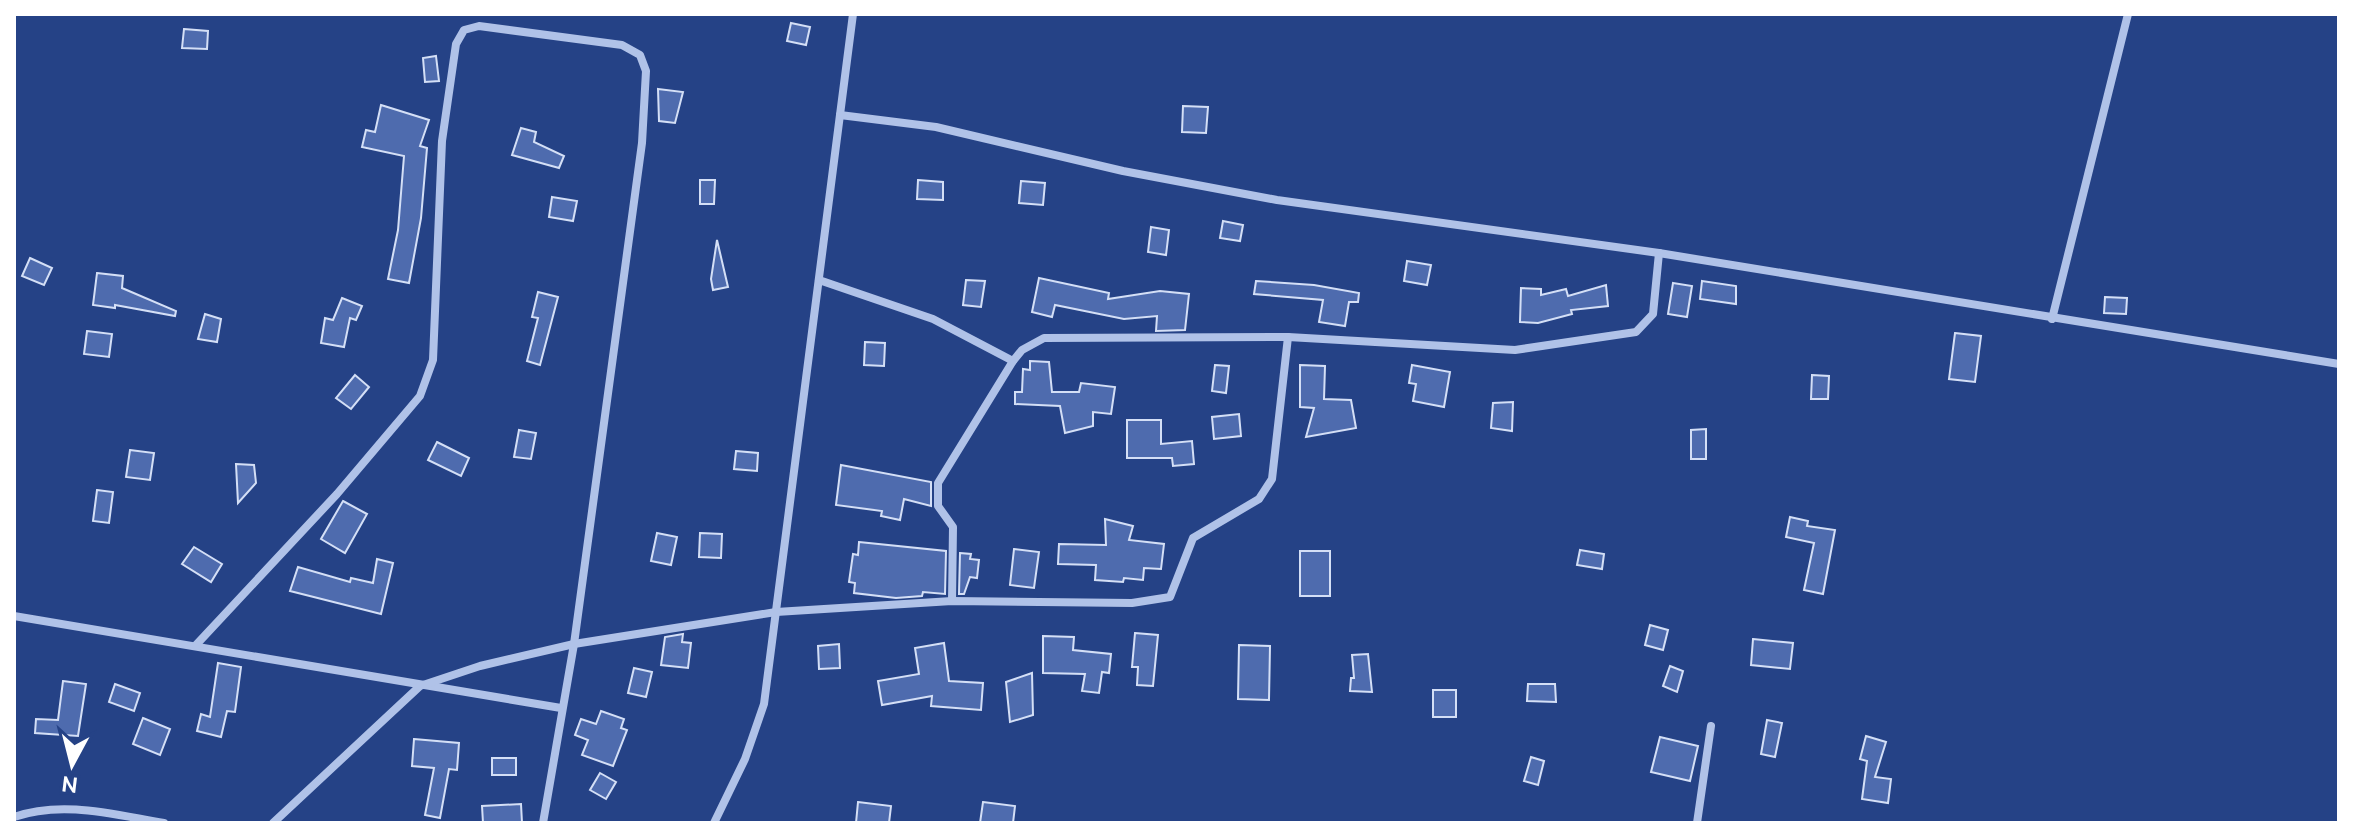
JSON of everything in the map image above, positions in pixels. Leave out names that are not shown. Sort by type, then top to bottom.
[{"type":"street","points":[[714,823],[745,759],[764,704],[853,14]]},
{"type":"street","points":[[2052,319],[2128,14]]},
{"type":"street","points":[[196,645],[337,494],[420,396],[428,381],[433,360],[442,141],[456,44],[464,30],[479,26],[622,45],[640,55],[646,71],[642,143],[574,644],[543,823]]},
{"type":"street","points":[[840,115],[936,127],[1123,171],[1277,200],[1659,253],[2339,364]]},
{"type":"street","points":[[952,601],[953,527],[938,506],[938,483],[1013,361],[1022,350],[1044,338],[1288,337],[1515,350],[1636,332],[1653,314],[1659,253]]},
{"type":"street","points":[[819,280],[933,319],[1013,361]]},
{"type":"street","points":[[273,823],[420,686],[480,666],[574,644],[776,612],[952,601],[1132,603],[1170,597],[1193,538],[1259,499],[1272,479],[1288,337]]},
{"type":"street","points":[[14,616],[561,708]]},
{"type":"street","points":[[1697,823],[1711,726]]},
{"type":"street","points":[[14,817],[30,812],[64,809],[164,823]]},
{"type":"building","points":[[791,23],[810,27],[806,45],[787,41]]},
{"type":"building","points":[[184,29],[208,31],[207,49],[182,48]]},
{"type":"building","points":[[436,56],[439,81],[425,82],[423,58]]},
{"type":"building","points":[[658,89],[683,92],[675,123],[659,121]]},
{"type":"building","points":[[381,105],[429,120],[420,146],[427,148],[421,218],[409,283],[388,279],[398,230],[404,156],[362,147],[366,130],[375,132]]},
{"type":"building","points":[[1183,106],[1208,107],[1206,133],[1182,132]]},
{"type":"building","points":[[521,128],[536,132],[534,142],[564,156],[559,168],[512,155]]},
{"type":"building","points":[[700,180],[715,180],[714,204],[700,204]]},
{"type":"building","points":[[918,180],[943,182],[943,200],[917,199]]},
{"type":"building","points":[[1021,181],[1045,183],[1043,205],[1019,203]]},
{"type":"building","points":[[552,197],[577,201],[573,221],[549,217]]},
{"type":"building","points":[[1223,221],[1243,225],[1240,241],[1220,238]]},
{"type":"building","points":[[1151,227],[1169,230],[1166,255],[1148,252]]},
{"type":"building","points":[[717,240],[728,287],[713,290],[711,279]]},
{"type":"building","points":[[30,258],[52,268],[44,285],[22,276]]},
{"type":"building","points":[[1407,261],[1431,265],[1427,285],[1404,281]]},
{"type":"building","points":[[97,273],[123,276],[122,288],[176,311],[175,316],[115,305],[115,308],[93,305]]},
{"type":"building","points":[[1039,278],[1109,293],[1108,299],[1160,291],[1189,294],[1185,330],[1156,331],[1157,316],[1124,319],[1055,305],[1052,317],[1032,312]]},
{"type":"building","points":[[966,280],[985,281],[981,307],[963,305]]},
{"type":"building","points":[[1256,281],[1314,285],[1359,293],[1358,302],[1349,302],[1345,326],[1319,322],[1323,300],[1254,294]]},
{"type":"building","points":[[1702,281],[1736,286],[1736,304],[1700,299]]},
{"type":"building","points":[[1673,283],[1692,286],[1687,317],[1668,314]]},
{"type":"building","points":[[1606,285],[1608,306],[1571,310],[1572,314],[1538,323],[1520,322],[1521,288],[1541,289],[1541,295],[1566,289],[1568,296]]},
{"type":"building","points":[[538,292],[558,297],[540,365],[527,361],[538,318],[532,317]]},
{"type":"building","points":[[2105,297],[2127,298],[2126,314],[2104,313]]},
{"type":"building","points":[[342,298],[362,306],[356,320],[350,318],[344,347],[321,343],[325,318],[333,320]]},
{"type":"building","points":[[205,314],[221,319],[217,342],[198,339]]},
{"type":"building","points":[[87,331],[112,334],[109,357],[84,354]]},
{"type":"building","points":[[1955,333],[1981,336],[1975,382],[1949,379]]},
{"type":"building","points":[[865,342],[885,343],[884,366],[864,365]]},
{"type":"building","points":[[1030,361],[1049,362],[1052,392],[1079,392],[1081,383],[1115,387],[1111,414],[1093,412],[1093,426],[1065,433],[1060,406],[1015,404],[1015,392],[1022,392],[1023,369],[1030,370]]},
{"type":"building","points":[[1215,365],[1229,366],[1226,393],[1212,391]]},
{"type":"building","points":[[1300,365],[1325,366],[1324,399],[1351,400],[1356,428],[1306,437],[1314,408],[1300,407]]},
{"type":"building","points":[[1412,365],[1450,372],[1444,407],[1413,401],[1416,384],[1409,383]]},
{"type":"building","points":[[355,375],[369,387],[351,409],[336,398]]},
{"type":"building","points":[[1812,375],[1829,376],[1828,399],[1811,399]]},
{"type":"building","points":[[1513,402],[1512,431],[1491,428],[1493,403]]},
{"type":"building","points":[[1239,414],[1241,436],[1214,439],[1212,417]]},
{"type":"building","points":[[1127,420],[1161,420],[1161,444],[1192,441],[1194,464],[1173,466],[1172,458],[1127,458]]},
{"type":"building","points":[[1706,429],[1706,459],[1691,459],[1691,430]]},
{"type":"building","points":[[519,430],[536,433],[531,459],[514,457]]},
{"type":"building","points":[[437,442],[469,458],[461,476],[428,460]]},
{"type":"building","points":[[130,450],[154,453],[150,480],[126,477]]},
{"type":"building","points":[[736,451],[758,453],[757,471],[734,469]]},
{"type":"building","points":[[236,464],[254,465],[256,483],[238,503]]},
{"type":"building","points":[[841,465],[931,482],[931,506],[904,499],[900,520],[881,516],[882,511],[836,505]]},
{"type":"building","points":[[97,490],[113,492],[109,523],[93,521]]},
{"type":"building","points":[[343,501],[367,514],[345,553],[321,539]]},
{"type":"building","points":[[1790,517],[1808,521],[1807,526],[1835,530],[1823,594],[1804,590],[1814,543],[1786,537]]},
{"type":"building","points":[[1105,519],[1133,526],[1129,540],[1164,544],[1161,569],[1144,568],[1143,580],[1124,578],[1123,582],[1095,580],[1096,565],[1058,564],[1059,544],[1106,545]]},
{"type":"building","points":[[657,533],[677,537],[671,565],[651,561]]},
{"type":"building","points":[[700,533],[722,534],[721,558],[699,557]]},
{"type":"building","points":[[859,542],[946,551],[945,594],[923,592],[922,596],[896,598],[854,593],[855,583],[849,582],[853,554],[858,555]]},
{"type":"building","points":[[194,547],[222,564],[211,582],[182,564]]},
{"type":"building","points":[[1014,549],[1039,552],[1034,588],[1010,585]]},
{"type":"building","points":[[1580,550],[1604,554],[1602,569],[1577,565]]},
{"type":"building","points":[[1300,551],[1330,551],[1330,596],[1300,596]]},
{"type":"building","points":[[960,553],[971,554],[970,559],[979,560],[977,578],[970,577],[964,594],[959,594]]},
{"type":"building","points":[[377,559],[393,563],[381,614],[290,591],[298,567],[350,582],[351,578],[373,583]]},
{"type":"building","points":[[1650,625],[1668,630],[1663,650],[1645,645]]},
{"type":"building","points":[[1135,633],[1158,635],[1153,686],[1137,685],[1138,667],[1132,667]]},
{"type":"building","points":[[683,634],[682,642],[691,643],[688,668],[661,665],[665,637]]},
{"type":"building","points":[[1043,636],[1074,637],[1073,650],[1111,654],[1109,673],[1102,672],[1099,693],[1082,691],[1085,674],[1043,673]]},
{"type":"building","points":[[1753,639],[1793,643],[1790,669],[1751,665]]},
{"type":"building","points":[[944,643],[949,681],[983,683],[981,710],[931,706],[932,696],[882,705],[878,681],[919,674],[915,648]]},
{"type":"building","points":[[839,644],[840,668],[819,669],[818,646]]},
{"type":"building","points":[[1239,645],[1270,646],[1269,700],[1238,699]]},
{"type":"building","points":[[1368,654],[1372,692],[1350,691],[1351,678],[1354,678],[1352,655]]},
{"type":"building","points":[[218,663],[241,667],[235,712],[227,711],[221,737],[197,731],[201,714],[210,717]]},
{"type":"building","points":[[1670,666],[1683,671],[1677,692],[1663,686]]},
{"type":"building","points":[[634,668],[652,672],[646,697],[628,693]]},
{"type":"building","points":[[1032,673],[1033,715],[1010,722],[1006,682]]},
{"type":"building","points":[[63,681],[86,684],[78,736],[35,733],[36,719],[58,720]]},
{"type":"building","points":[[115,684],[140,693],[134,711],[109,702]]},
{"type":"building","points":[[1528,684],[1555,684],[1556,702],[1527,701]]},
{"type":"building","points":[[1433,690],[1456,690],[1456,717],[1433,717]]},
{"type":"building","points":[[601,711],[624,719],[621,728],[627,730],[613,766],[582,755],[588,740],[575,735],[581,719],[596,724]]},
{"type":"building","points":[[143,718],[170,729],[160,755],[133,744]]},
{"type":"building","points":[[1767,720],[1782,723],[1775,757],[1761,754]]},
{"type":"building","points":[[1866,736],[1886,742],[1875,777],[1891,779],[1888,803],[1862,799],[1867,761],[1860,759]]},
{"type":"building","points":[[1660,737],[1698,746],[1690,781],[1651,772]]},
{"type":"building","points":[[414,739],[459,743],[457,770],[449,769],[440,818],[425,815],[434,768],[412,766]]},
{"type":"building","points":[[1531,757],[1544,761],[1538,785],[1524,781]]},
{"type":"building","points":[[492,758],[516,758],[516,775],[492,775]]},
{"type":"building","points":[[600,773],[616,782],[606,799],[590,790]]},
{"type":"building","points":[[858,802],[891,806],[889,823],[856,823]]},
{"type":"building","points":[[983,802],[1015,806],[1013,823],[980,823]]},
{"type":"building","points":[[521,804],[522,823],[483,823],[482,806]]}]
